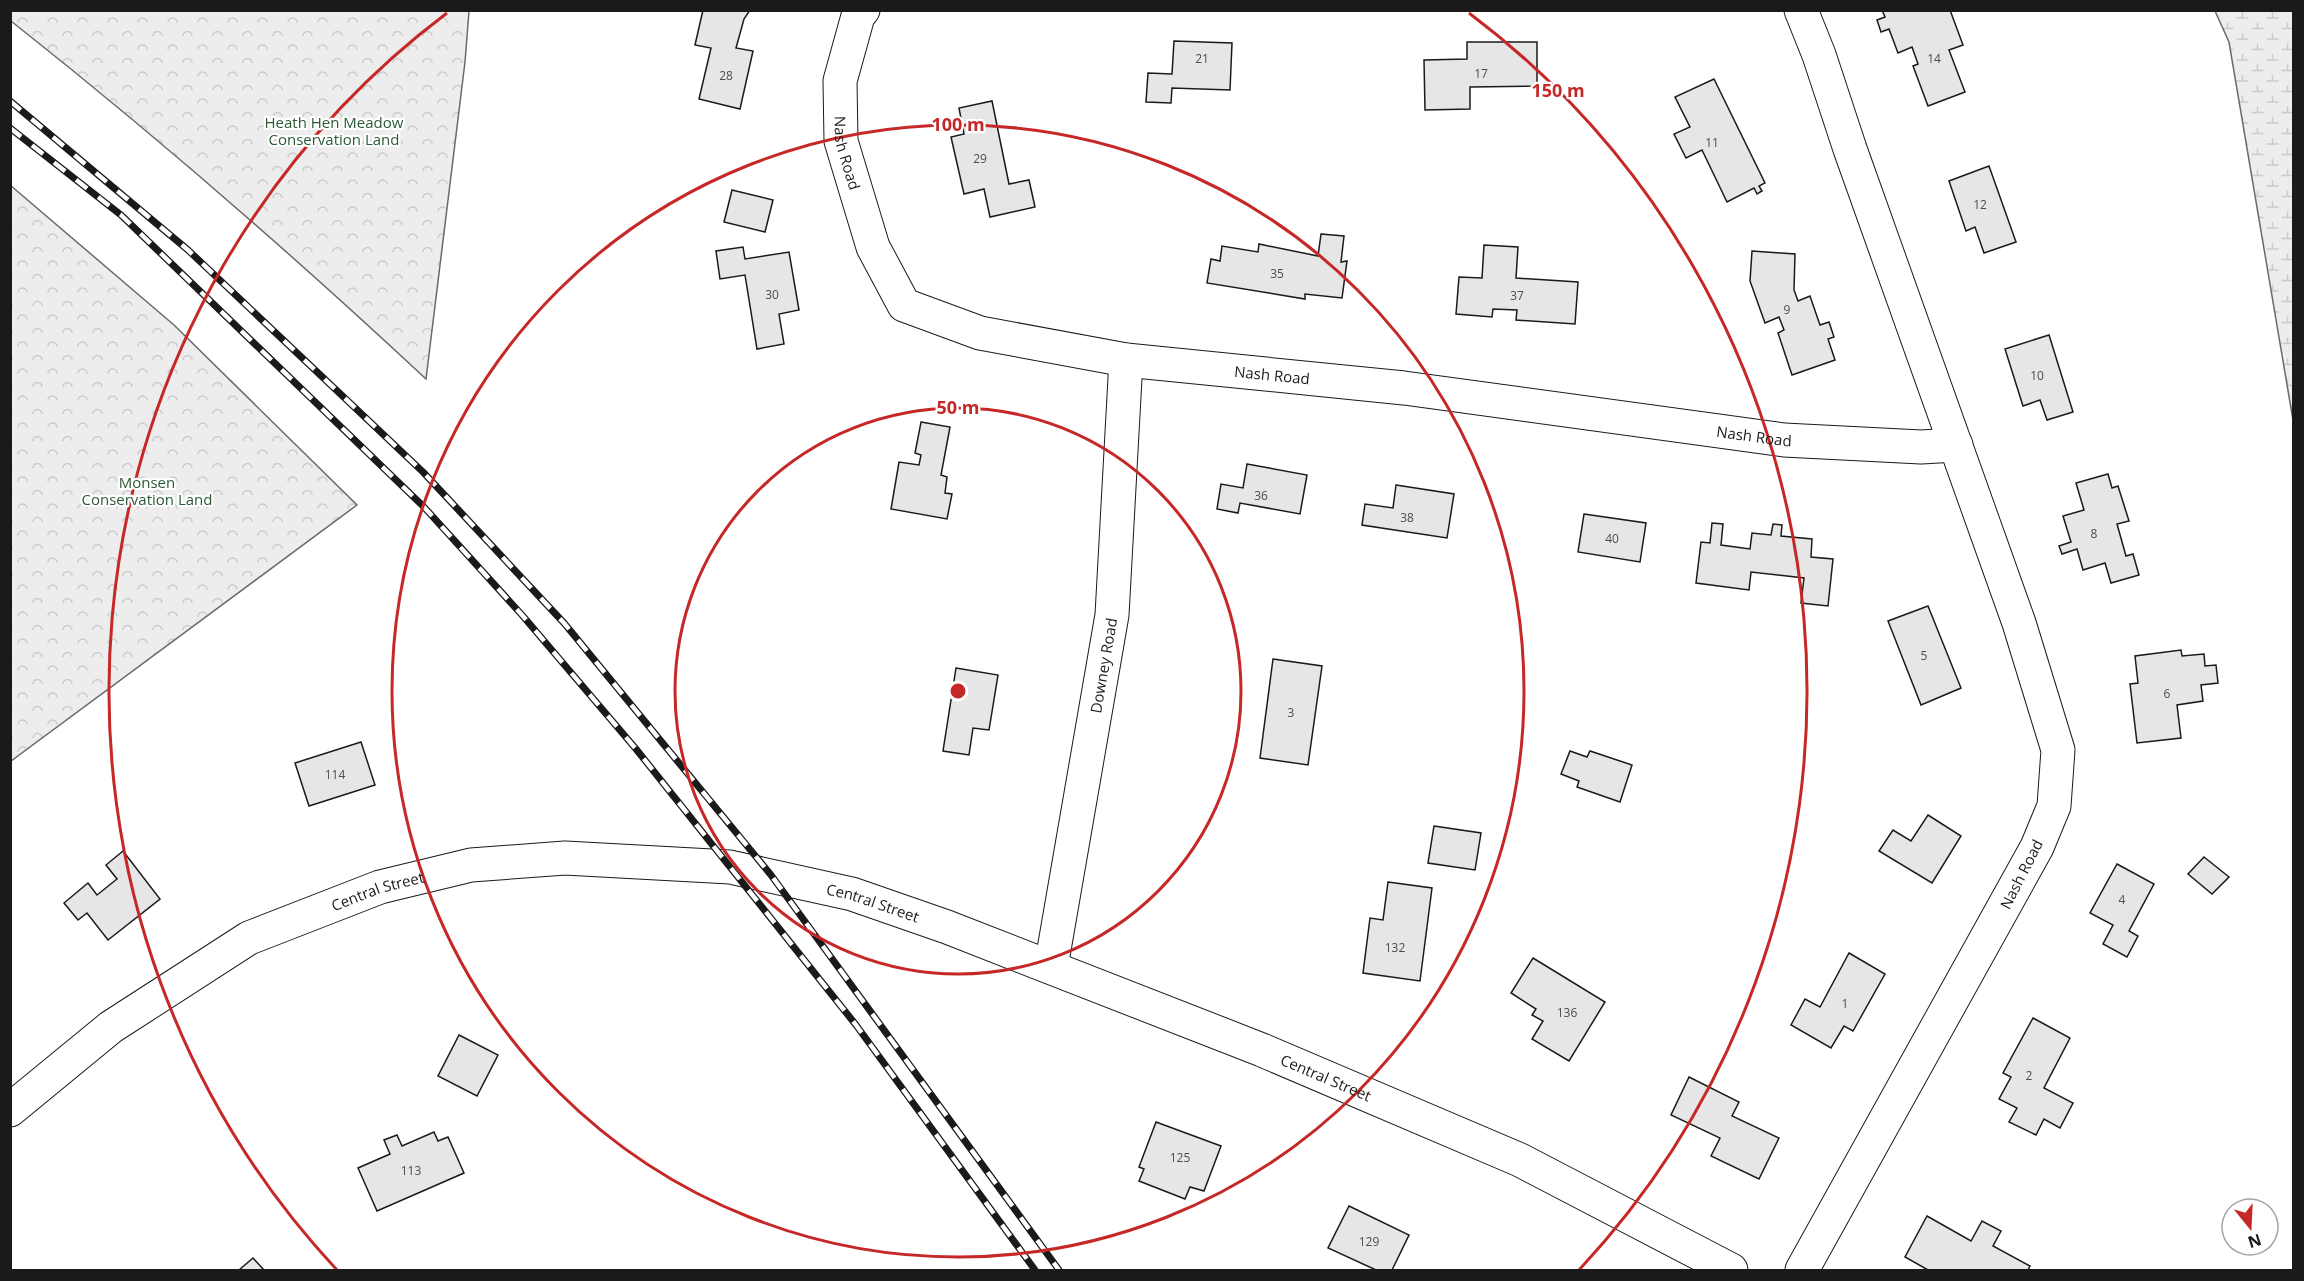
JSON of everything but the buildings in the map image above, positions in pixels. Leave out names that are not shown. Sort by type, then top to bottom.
[{"type":"street","name":"Nash Road","points":[[863,10],[858,16],[840,81],[841,141],[873,247],[904,305],[980,333],[1126,360],[1404,388],[1784,440],[1921,447],[1956,445]]},
{"type":"street","name":"Nash Road","points":[[1801,10],[1820,55],[1850,149],[2019,623],[2058,750],[2054,806],[2037,847],[1802,1270]]},
{"type":"street","name":"Downey Road","points":[[1051,967],[1112,615],[1126,360]]},
{"type":"street","name":"Central Street","points":[[10,1110],[111,1027],[249,938],[380,887],[471,865],[565,858],[730,867],[852,894],[1051,967],[1262,1050],[1520,1160],[1731,1270]]},
{"type":"green space","name":"Heath Hen Meadow Conservation Land","points":[[10,11],[469,11],[465,62],[426,379],[222,195],[11,21]]},
{"type":"green space","points":[[2215,11],[2293,11],[2293,420],[2229,42]]},
{"type":"green space","name":"Monsen Conservation Land","points":[[10,185],[174,325],[357,505],[11,761]]},
{"type":"railway","points":[[10,101],[188,250],[423,472],[564,623],[771,875],[1059,1270]]},
{"type":"railway","points":[[10,128],[121,215],[423,506],[522,615],[636,749],[856,1025],[1035,1270]]}]
